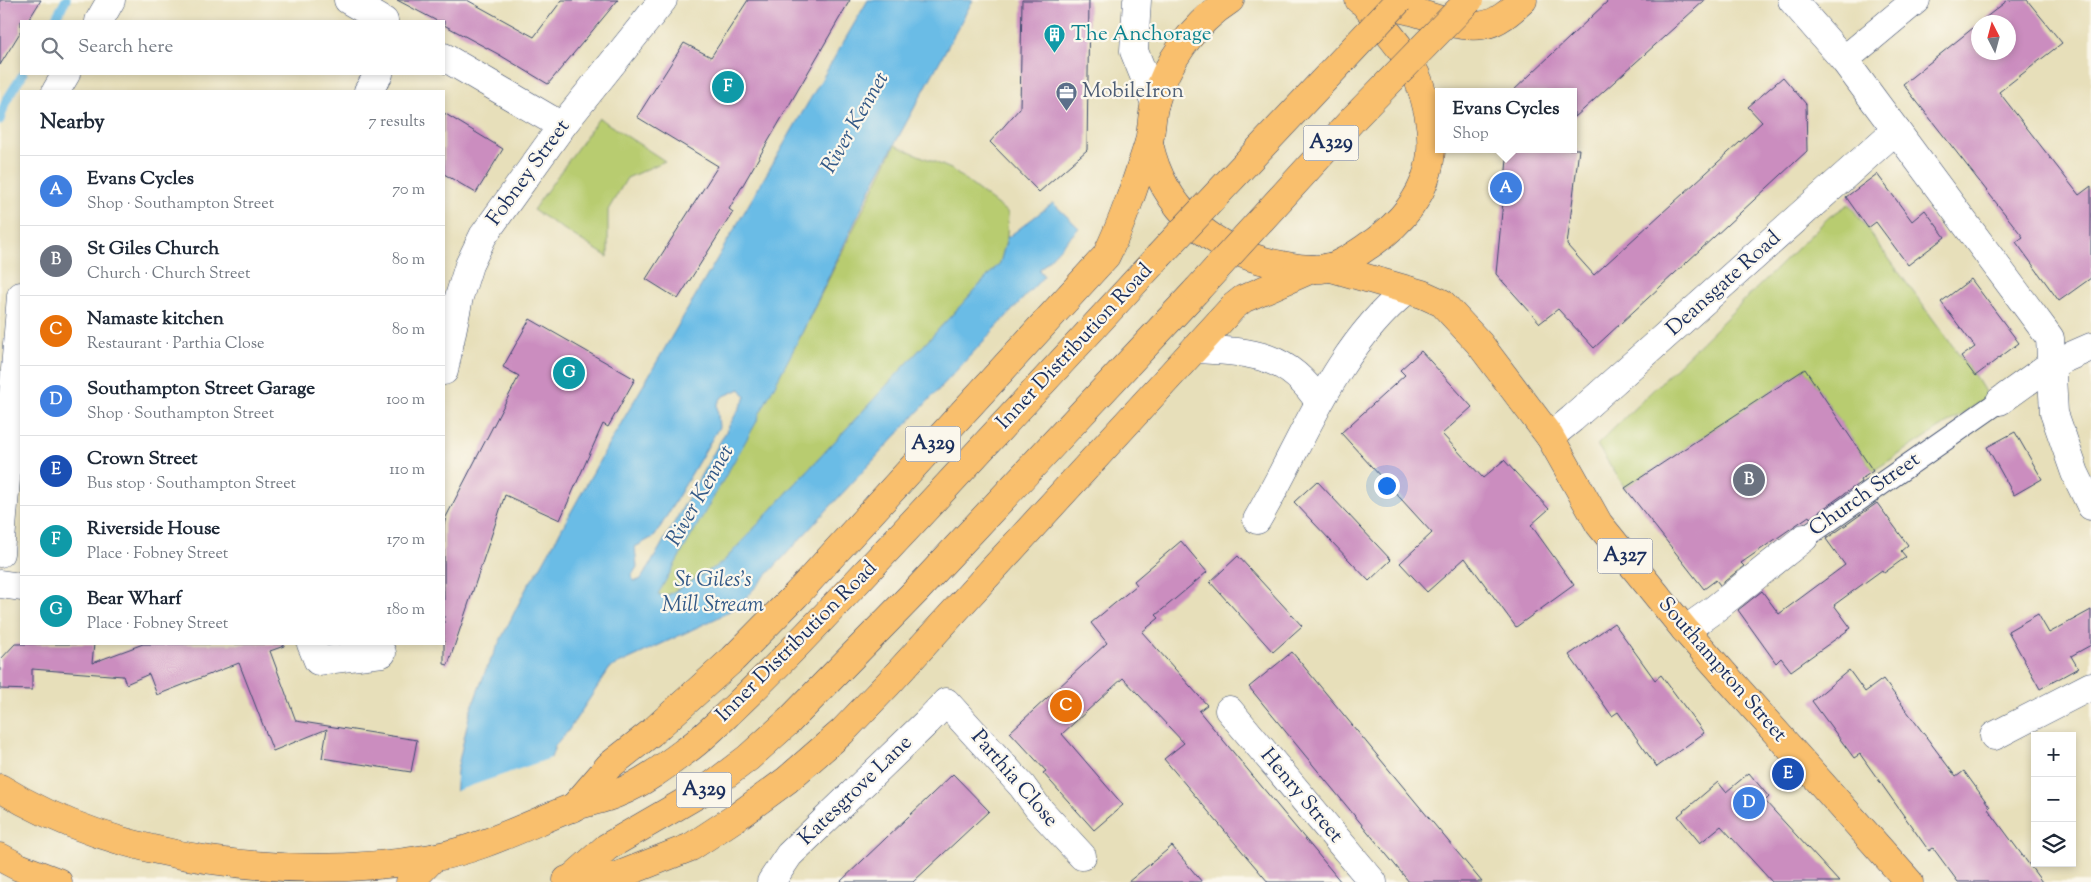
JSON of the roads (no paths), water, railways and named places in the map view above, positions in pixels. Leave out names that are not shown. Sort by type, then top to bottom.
[{"type":"main road","points":[[1148,143],[1155,103],[1169,68],[1196,27],[1215,9],[1230,0]]},
{"type":"main road","name":"Inner Distribution Road","points":[[0,788],[61,819],[110,838],[172,855],[241,866],[313,868],[372,866],[433,858],[483,843],[573,808],[619,793],[685,751],[730,712],[788,655],[1399,0]]},
{"type":"main road","name":"A329","points":[[566,880],[607,847],[707,789],[748,758],[789,722],[904,604],[1355,118],[1469,0]]},
{"type":"main road","points":[[1361,1],[1412,12],[1442,21],[1463,25],[1484,25],[1503,16],[1523,0]]},
{"type":"main road","points":[[1320,268],[1357,254],[1384,234],[1406,214],[1420,193],[1429,170],[1433,143],[1419,82],[1405,54],[1361,1]]},
{"type":"main road","name":"A329","points":[[573,808],[609,766],[651,733],[733,659],[790,601],[1106,256],[1148,143]]},
{"type":"main road","name":"Southampton Street","points":[[1148,143],[1153,163],[1165,189],[1178,208],[1200,230],[1229,247],[1260,261],[1320,268],[1422,294],[1442,303],[1479,343],[1550,437],[1599,524],[1685,630],[1909,882]]},
{"type":"main road","name":"A329","points":[[566,880],[617,876],[691,846],[738,816],[787,780],[842,732],[888,684],[1233,307],[1244,299],[1320,268]]},
{"type":"main road","points":[[0,857],[19,867],[58,882]]},
{"type":"main road","points":[[410,882],[433,858]]},
{"type":"street","points":[[100,20],[111,0]]},
{"type":"street","points":[[348,0],[382,20]]},
{"type":"street","name":"Fobney Street","points":[[445,366],[459,297],[469,265],[483,236],[562,126],[663,0]]},
{"type":"street","points":[[1136,0],[1134,51],[1155,103]]},
{"type":"street","points":[[1792,0],[1844,60],[2050,338],[2054,412],[2075,472],[2091,506]]},
{"type":"street","points":[[1844,60],[1916,0]]},
{"type":"street","points":[[445,58],[562,126]]},
{"type":"street","points":[[57,90],[65,75]]},
{"type":"street","points":[[369,90],[378,75]]},
{"type":"street","name":"Deansgate Road","points":[[1550,437],[1896,130]]},
{"type":"street","points":[[1257,520],[1276,489],[1319,402],[1348,353],[1384,308],[1407,290]]},
{"type":"street","points":[[0,553],[20,308]]},
{"type":"street","name":"Church Street","points":[[1685,630],[1804,538],[2050,365],[2091,347]]},
{"type":"street","points":[[1195,349],[1244,352],[1269,358],[1308,384],[1319,402]]},
{"type":"street","points":[[0,584],[20,587]]},
{"type":"street","points":[[310,645],[318,661],[382,652]]},
{"type":"street","points":[[1994,736],[2091,686]]},
{"type":"street","name":"Parthia Close","points":[[946,702],[1082,856]]},
{"type":"street","name":"Katesgrove Lane","points":[[771,882],[789,855],[928,722],[946,702]]},
{"type":"street","name":"Henry Street","points":[[1229,710],[1373,882]]},
{"type":"water","points":[[868,0],[973,0],[874,182],[798,341],[756,423],[658,594],[665,597],[722,563],[1000,263],[1007,238],[1053,203],[1079,228],[1039,270],[1044,276],[738,606],[717,618],[610,668],[568,731],[555,746],[549,764],[458,882],[455,798],[457,770],[470,712],[487,667],[527,587],[541,566],[606,449]],"holes":[[[740,389],[746,397],[650,565],[640,580],[633,581],[632,575],[637,567],[635,547],[655,536],[719,427],[717,405],[722,397]]]},
{"type":"waterway","points":[[55,20],[66,0]]},
{"type":"waterway","points":[[0,120],[6,101],[22,75]]},
{"type":"place","name":"The Anchorage","points":[[1055,54]]},
{"type":"place","name":"Riverside House","points":[[728,87]]},
{"type":"place","name":"MobileIron","points":[[1066,111]]},
{"type":"place","name":"Evans Cycles","points":[[1506,188]]},
{"type":"place","name":"Bear Wharf","points":[[569,373]]},
{"type":"place","name":"St Giles Church","points":[[1749,480]]},
{"type":"place","name":"Namaste kitchen","points":[[1066,706]]},
{"type":"place","name":"Crown Street","points":[[1788,774]]},
{"type":"place","name":"Southampton Street Garage","points":[[1749,803]]},
{"type":"water label","name":"River Kennet","points":[[856,123]]},
{"type":"water label","name":"River Kennet","points":[[701,496]]},
{"type":"water label","name":"St Giles's Mill Stream","points":[[713,594]]}]
